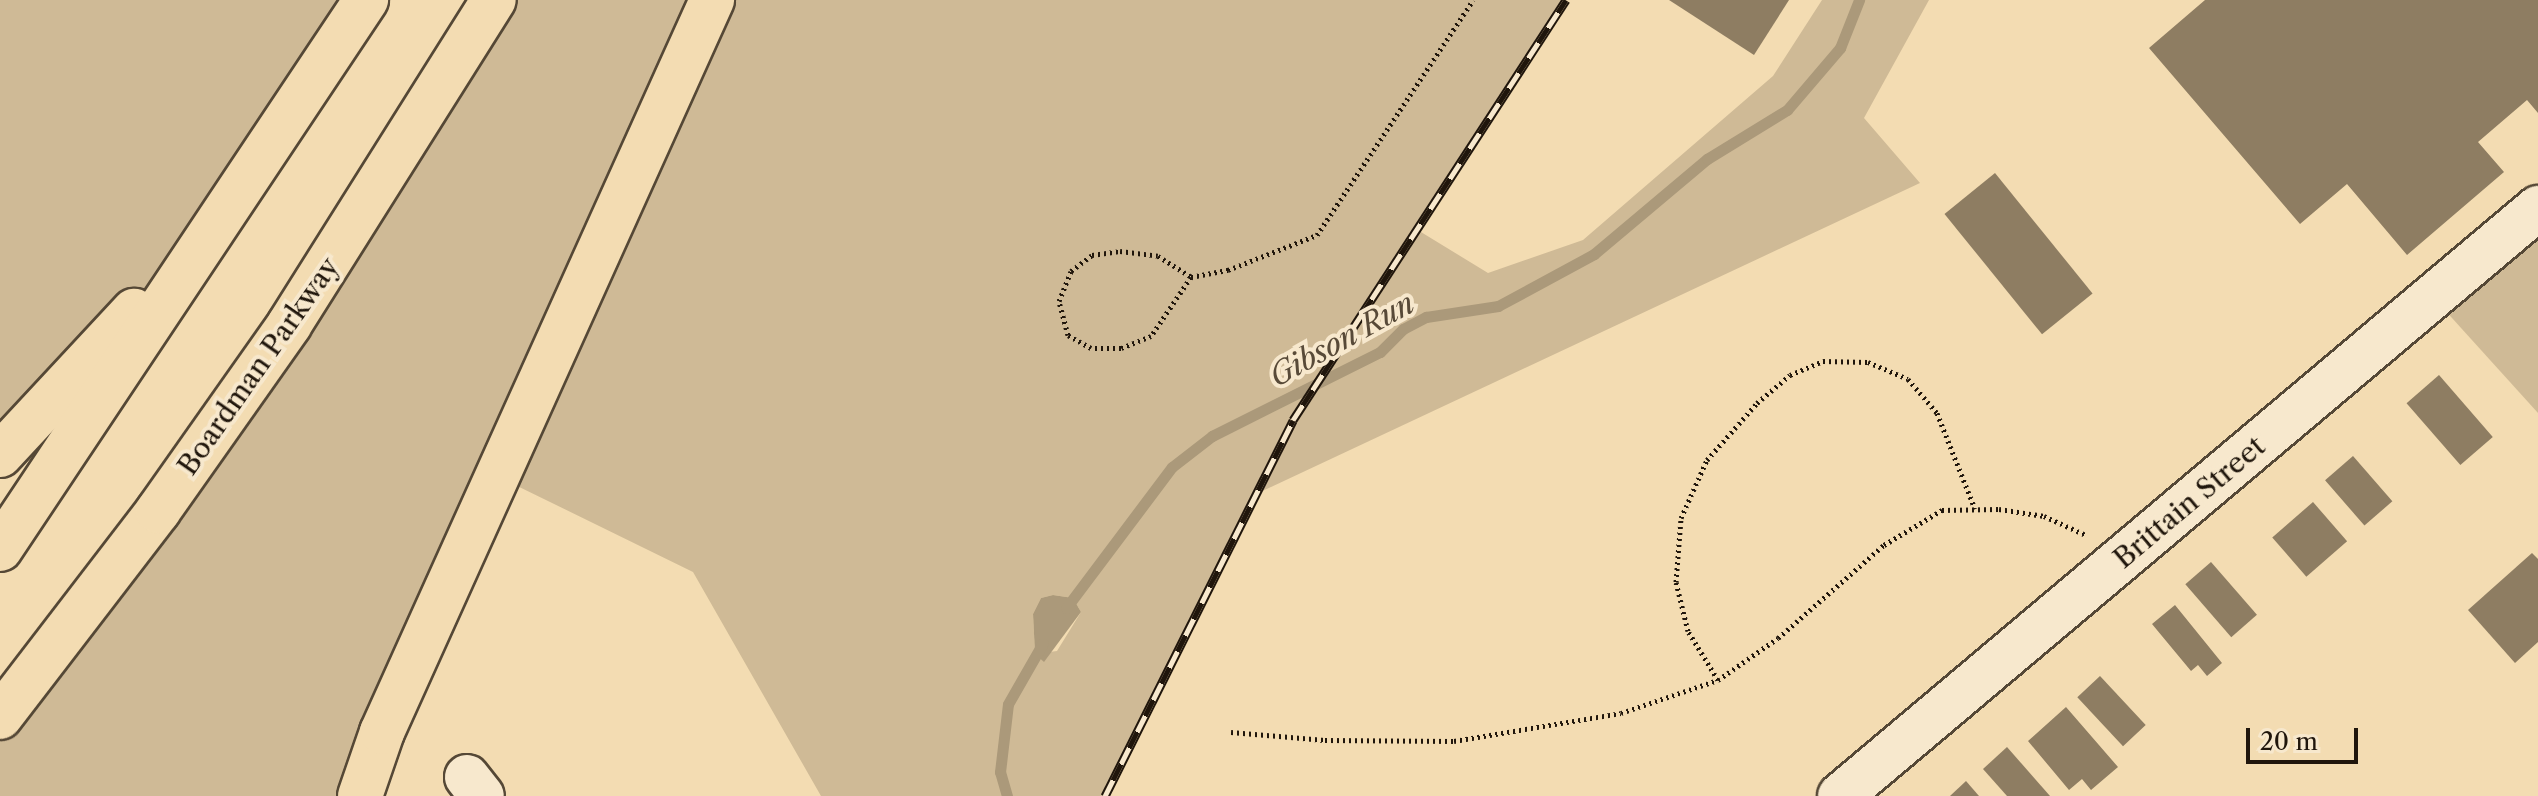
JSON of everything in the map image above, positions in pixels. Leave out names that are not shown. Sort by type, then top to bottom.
[{"type":"highway","points":[[0,549],[271,147],[366,0]]},
{"type":"highway","name":"Boardman Parkway","points":[[0,717],[158,511],[289,325],[494,0]]},
{"type":"highway","points":[[360,796],[382,732],[712,0]]},
{"type":"highway","points":[[0,455],[90,363],[271,147]]},
{"type":"street","name":"Brittain Street","points":[[1840,796],[2538,208]]},
{"type":"path","points":[[1191,277],[1151,336],[1121,348],[1091,348],[1068,335],[1059,301],[1071,271],[1092,255],[1120,251],[1158,256],[1191,277],[1228,270],[1317,235],[1473,0]]},
{"type":"path","points":[[1718,680],[1688,631],[1679,594],[1681,518],[1707,460],[1757,403],[1790,375],[1823,361],[1853,362],[1908,379],[1937,413],[1975,509]]},
{"type":"path","points":[[1231,732],[1325,740],[1454,741],[1621,713],[1718,680],[1778,638],[1884,545],[1942,510],[1975,509],[2044,516],[2080,530],[2114,565]]},
{"type":"shaded area","points":[[0,0],[366,0],[271,147],[90,363],[0,455]]},
{"type":"shaded area","points":[[494,0],[1563,0],[1416,229],[1488,273],[1583,240],[1773,76],[1822,0],[1929,0],[1864,118],[1920,183],[1256,494],[1105,796],[821,796],[693,572],[497,476],[360,796],[0,796],[0,711]],"holes":[[[1053,595],[1073,598],[1081,612],[1057,651],[1035,654],[1033,614],[1041,598]]]},
{"type":"shaded area","points":[[2538,208],[2538,413],[2433,297]]},
{"type":"shaded area","points":[[1053,595],[1073,598],[1081,612],[1044,662],[1035,654],[1033,614],[1041,598]]},
{"type":"building","points":[[1669,0],[1789,0],[1754,55]]},
{"type":"building","points":[[2205,0],[2538,0],[2538,113],[2527,100],[2478,142],[2504,172],[2407,255],[2347,184],[2300,224],[2149,48]]},
{"type":"building","points":[[1995,173],[2093,293],[2042,334],[1944,214]]},
{"type":"building","points":[[2439,375],[2493,437],[2460,465],[2407,403]]},
{"type":"building","points":[[2353,456],[2392,501],[2364,526],[2325,480]]},
{"type":"building","points":[[2313,502],[2347,541],[2306,577],[2272,537]]},
{"type":"building","points":[[2532,553],[2538,559],[2538,642],[2515,663],[2468,610]]},
{"type":"building","points":[[2211,562],[2257,615],[2231,637],[2185,584]]},
{"type":"building","points":[[2175,605],[2222,663],[2207,676],[2198,665],[2191,671],[2152,624]]},
{"type":"building","points":[[2100,676],[2146,725],[2123,746],[2077,697]]},
{"type":"building","points":[[2066,707],[2118,767],[2091,790],[2082,779],[2069,790],[2028,741]]},
{"type":"building","points":[[2007,747],[2050,796],[2007,796],[1983,769]]},
{"type":"building","points":[[1966,781],[1979,796],[1950,796]]},
{"type":"waterway","name":"Gibson Run","points":[[1066,608],[1172,467],[1212,436],[1380,352],[1403,329],[1426,317],[1498,306],[1594,254],[1707,159],[1787,110],[1840,48],[1859,0]]},
{"type":"waterway","name":"Gibson Run","points":[[1007,796],[1000,772],[1008,704],[1043,643]]},
{"type":"railway","points":[[1105,796],[1293,420],[1566,0]]}]
